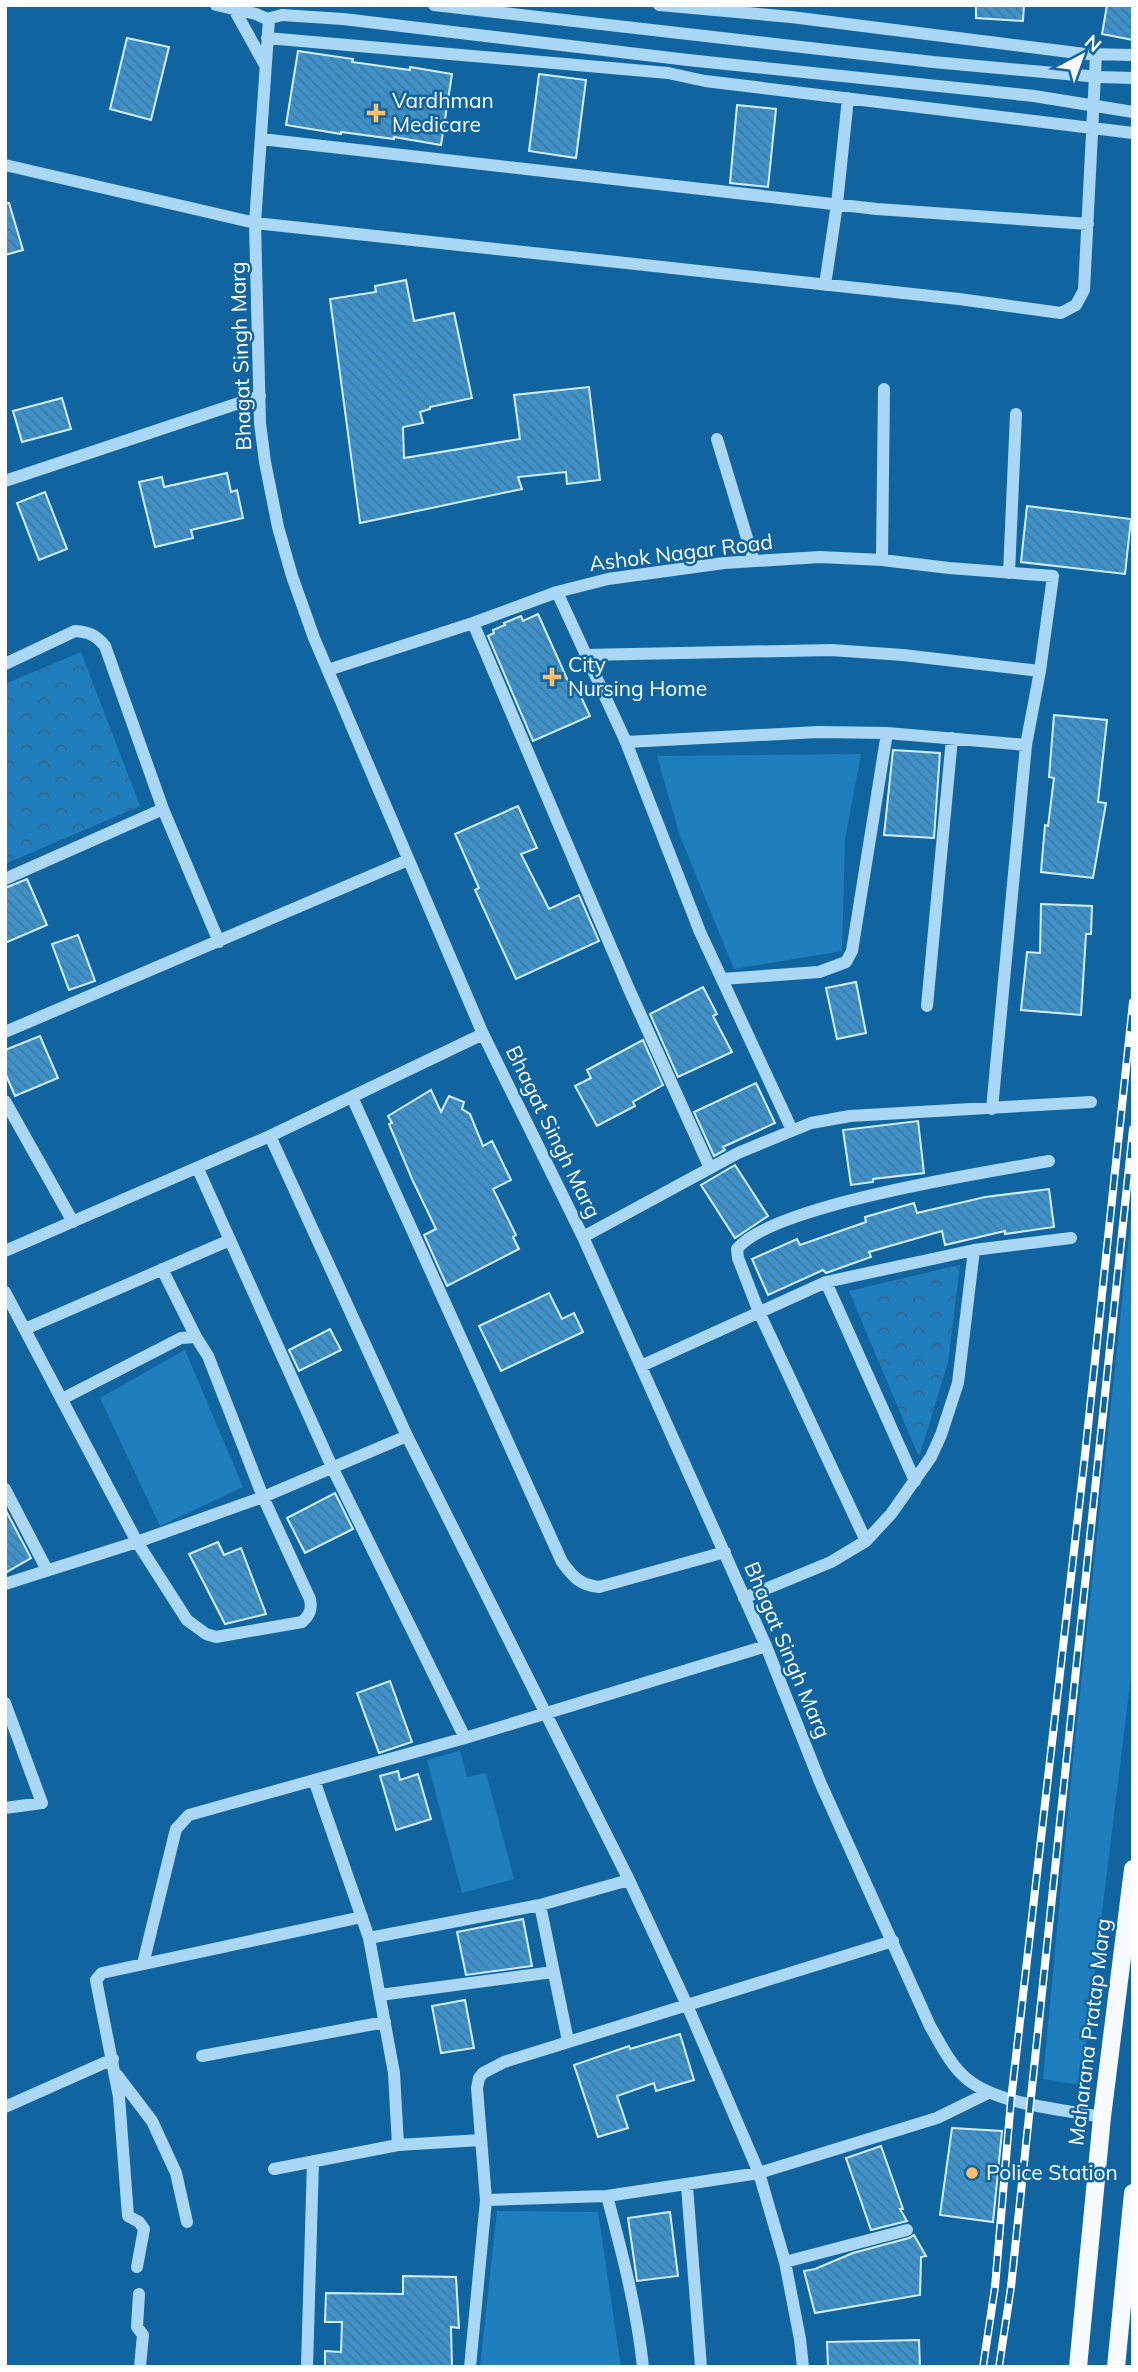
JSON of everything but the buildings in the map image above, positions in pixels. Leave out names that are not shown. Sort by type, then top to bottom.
[{"type":"main road","name":"Maharana Pratap Marg","points":[[1078,2367],[1102,2117],[1133,1869]]},
{"type":"main road","points":[[1116,2367],[1133,2193]]},
{"type":"street","points":[[216,5],[688,60],[1034,96],[1133,112]]},
{"type":"street","points":[[434,5],[933,62],[1099,78],[1133,78]]},
{"type":"street","points":[[659,5],[791,17],[1096,55],[1133,55]]},
{"type":"street","points":[[234,9],[266,66]]},
{"type":"street","name":"Bhagat Singh Marg","points":[[277,13],[267,38],[255,223],[260,423],[278,527],[292,576],[328,670],[483,1034],[583,1237],[725,1552],[820,1782],[930,2026],[949,2059],[966,2079],[988,2094],[1102,2117]]},
{"type":"street","points":[[267,38],[668,73],[705,81],[1133,133]]},
{"type":"street","points":[[5,166],[255,223],[1061,313],[1076,305],[1084,290],[1096,55]]},
{"type":"street","points":[[825,285],[848,98]]},
{"type":"street","points":[[261,139],[837,204],[1088,223]]},
{"type":"street","points":[[882,560],[884,389]]},
{"type":"street","points":[[5,480],[260,396]]},
{"type":"street","points":[[1009,573],[1016,414]]},
{"type":"street","points":[[718,439],[754,561]]},
{"type":"street","name":"Ashok Nagar Road","points":[[328,670],[557,592],[608,579],[724,563],[820,557],[1053,576],[1040,671]]},
{"type":"street","points":[[557,592],[626,742],[700,932],[793,1130]]},
{"type":"street","points":[[472,623],[628,987],[710,1168]]},
{"type":"street","points":[[5,664],[75,631],[88,632],[99,638],[105,646],[163,809],[219,942]]},
{"type":"street","points":[[586,655],[831,650],[903,655],[1040,671],[1026,745],[992,1109]]},
{"type":"street","points":[[626,742],[818,732],[887,733],[1026,745]]},
{"type":"street","points":[[722,979],[819,972],[846,962],[852,951],[887,733]]},
{"type":"street","points":[[927,1006],[952,738]]},
{"type":"street","points":[[5,878],[163,809]]},
{"type":"street","points":[[5,1031],[408,860]]},
{"type":"street","points":[[5,1251],[198,1169],[483,1034]]},
{"type":"street","points":[[352,1097],[562,1562],[574,1578],[587,1586],[599,1587],[725,1552]]},
{"type":"street","points":[[5,1101],[73,1222]]},
{"type":"street","points":[[583,1237],[747,1149],[811,1122],[850,1116],[1091,1102]]},
{"type":"street","points":[[270,1136],[407,1436],[629,1880],[687,2005],[759,2174],[785,2262],[803,2367]]},
{"type":"street","points":[[866,1541],[759,1312],[737,1249],[753,1235],[789,1220],[861,1198],[1049,1161]]},
{"type":"street","points":[[198,1169],[332,1467],[465,1738]]},
{"type":"street","points":[[641,1366],[826,1282],[974,1250],[1071,1238]]},
{"type":"street","points":[[25,1329],[230,1240]]},
{"type":"street","points":[[744,1598],[831,1562],[866,1541],[891,1514],[931,1457],[942,1435],[958,1383],[974,1250]]},
{"type":"street","points":[[5,1292],[136,1542],[187,1620],[206,1634],[216,1637],[302,1622],[308,1617],[312,1607],[310,1599],[263,1497],[208,1356],[196,1338],[162,1269]]},
{"type":"street","points":[[826,1282],[915,1481]]},
{"type":"street","points":[[62,1399],[181,1338],[196,1338]]},
{"type":"street","points":[[5,1584],[263,1497],[407,1436]]},
{"type":"street","points":[[5,1489],[47,1570]]},
{"type":"street","points":[[143,1964],[176,1829],[189,1815],[465,1738],[766,1646]]},
{"type":"street","points":[[5,1703],[11,1737],[42,1803],[5,1808]]},
{"type":"street","points":[[314,1780],[369,1938],[394,2073],[398,2145]]},
{"type":"street","points":[[369,1938],[540,1905],[629,1880]]},
{"type":"street","points":[[540,1905],[568,2041]]},
{"type":"street","points":[[137,2267],[144,2229],[139,2222],[128,2216],[119,2097],[96,1980],[102,1972],[362,1917]]},
{"type":"street","points":[[470,2367],[486,2200],[478,2078],[490,2068],[568,2041],[893,1941]]},
{"type":"street","points":[[380,1995],[553,1972]]},
{"type":"street","points":[[202,2056],[385,2022]]},
{"type":"street","points":[[5,2107],[114,2065]]},
{"type":"street","points":[[114,2065],[152,2121],[176,2173],[187,2222]]},
{"type":"street","points":[[486,2200],[607,2196],[759,2174],[937,2118],[988,2094]]},
{"type":"street","points":[[274,2169],[398,2145],[481,2140]]},
{"type":"street","points":[[307,2367],[313,2161]]},
{"type":"street","points":[[687,2186],[701,2367]]},
{"type":"street","points":[[607,2196],[634,2307],[643,2367]]},
{"type":"street","points":[[785,2262],[907,2230]]},
{"type":"street","points":[[139,2294],[137,2327],[143,2336],[140,2367]]},
{"type":"green space","points":[[81,652],[140,806],[5,864],[5,684]]},
{"type":"green space","points":[[861,754],[845,839],[842,951],[734,969],[680,836],[657,756]]},
{"type":"green space","points":[[1133,1199],[1133,1659],[1081,2085],[1043,2079],[1073,1760]]},
{"type":"green space","points":[[960,1265],[948,1362],[919,1457],[849,1291]]},
{"type":"green space","points":[[185,1350],[243,1487],[160,1526],[100,1398]]},
{"type":"green space","points":[[460,1751],[467,1777],[486,1773],[514,1879],[462,1893],[427,1760]]},
{"type":"green space","points":[[497,2211],[598,2212],[621,2367],[480,2367]]},
{"type":"railway","points":[[983,2367],[995,2287],[1011,2100],[1085,1455],[1133,1002]]},
{"type":"railway","points":[[999,2367],[1011,2287],[1133,1129]]},
{"type":"place","name":"Vardhman Medicare","points":[[376,113]]},
{"type":"place","name":"City Nursing Home","points":[[552,677]]},
{"type":"place","name":"Police Station","points":[[972,2173]]}]
